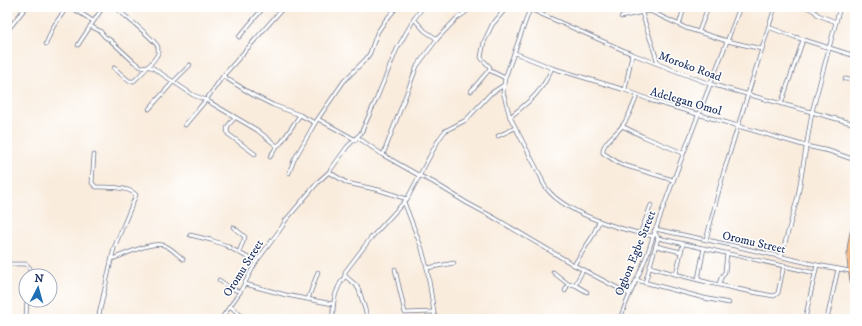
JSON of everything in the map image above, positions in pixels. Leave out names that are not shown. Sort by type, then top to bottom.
[{"type":"main road","points":[[855,224],[849,250],[850,271],[855,293]]},
{"type":"street","points":[[7,31],[26,7]]},
{"type":"street","points":[[46,44],[53,28],[67,7]]},
{"type":"street","points":[[71,7],[93,21]]},
{"type":"street","points":[[78,45],[103,7]]},
{"type":"street","points":[[114,68],[129,81],[132,81],[157,56],[158,46],[115,7]]},
{"type":"street","points":[[239,37],[264,7]]},
{"type":"street","points":[[185,125],[206,100],[223,76],[284,7]]},
{"type":"street","points":[[289,173],[294,160],[315,123],[344,80],[366,59],[385,20],[397,7]]},
{"type":"street","name":"Oromu Street","points":[[221,319],[245,284],[256,262],[285,221],[319,181],[329,172],[347,147],[361,133],[397,49],[414,19],[423,7]]},
{"type":"street","points":[[383,155],[417,66],[437,39],[456,19],[473,7]]},
{"type":"street","points":[[489,70],[490,67],[481,57],[484,42],[492,25],[507,7]]},
{"type":"street","name":"Moroko Road","points":[[526,7],[632,54],[710,84],[855,124]]},
{"type":"street","points":[[640,7],[658,63]]},
{"type":"street","points":[[699,31],[708,7]]},
{"type":"street","points":[[637,96],[622,126],[612,136],[602,150],[603,154],[620,164],[673,180],[740,7]]},
{"type":"street","points":[[706,240],[718,193],[775,7]]},
{"type":"street","points":[[806,7],[823,17],[836,22]]},
{"type":"street","points":[[814,11],[816,7]]},
{"type":"street","points":[[781,257],[797,197],[812,112],[840,7]]},
{"type":"street","points":[[679,25],[684,8]]},
{"type":"street","points":[[530,9],[505,78],[505,102],[510,117],[541,177],[542,183],[559,201],[599,222],[652,236]]},
{"type":"street","points":[[621,17],[647,12],[655,13],[679,25],[727,41],[762,49]]},
{"type":"street","points":[[414,19],[425,31],[437,39]]},
{"type":"street","points":[[90,26],[100,31],[105,37],[141,67],[148,66],[153,68],[193,95],[206,100],[257,130],[277,146]]},
{"type":"street","points":[[768,27],[803,40],[855,56]]},
{"type":"street","points":[[781,104],[803,40]]},
{"type":"street","name":"Adelegan Omol","points":[[515,53],[552,68],[625,90],[637,96],[806,146],[829,151],[855,160]]},
{"type":"street","points":[[625,90],[632,54]]},
{"type":"street","points":[[149,109],[190,65]]},
{"type":"street","points":[[510,117],[528,102],[542,87],[552,68]]},
{"type":"street","points":[[489,70],[505,78]]},
{"type":"street","points":[[471,91],[489,70]]},
{"type":"street","points":[[223,76],[253,96],[300,115],[315,123]]},
{"type":"street","points":[[845,80],[855,80]]},
{"type":"street","points":[[333,319],[333,304],[336,289],[345,276],[345,272],[370,238],[407,199],[435,145],[445,131],[466,120],[490,94],[504,85]]},
{"type":"street","points":[[270,157],[300,115]]},
{"type":"street","points":[[235,118],[227,126],[228,134],[254,154]]},
{"type":"street","points":[[318,119],[433,182],[467,204],[491,216],[574,265],[629,294]]},
{"type":"street","points":[[622,126],[683,153]]},
{"type":"street","points":[[498,136],[516,128]]},
{"type":"street","points":[[94,155],[93,186],[123,189],[134,192],[136,195],[114,248],[98,319]]},
{"type":"street","points":[[329,172],[347,183],[379,190],[407,199]]},
{"type":"street","name":"Ogbon Egbe Street","points":[[620,319],[648,250],[673,180]]},
{"type":"street","points":[[404,202],[421,244],[427,268],[434,319]]},
{"type":"street","points":[[640,234],[651,205]]},
{"type":"street","points":[[574,265],[592,237],[599,222]]},
{"type":"street","points":[[233,227],[245,237],[239,252]]},
{"type":"street","points":[[645,283],[658,238],[655,230]]},
{"type":"street","name":"Oromu Street","points":[[655,230],[706,240],[817,266],[850,271]]},
{"type":"street","points":[[190,235],[211,240],[239,252],[256,262]]},
{"type":"street","points":[[658,238],[815,273]]},
{"type":"street","points":[[112,259],[156,244],[165,245],[183,259]]},
{"type":"street","points":[[676,274],[683,244]]},
{"type":"street","points":[[656,246],[681,252]]},
{"type":"street","points":[[698,279],[704,248]]},
{"type":"street","points":[[719,284],[725,272],[728,253]]},
{"type":"street","points":[[427,268],[454,263]]},
{"type":"street","points":[[7,264],[26,264],[30,268]]},
{"type":"street","points":[[650,267],[719,284],[776,295],[784,265]]},
{"type":"street","points":[[804,319],[817,266]]},
{"type":"street","points":[[828,319],[838,269]]},
{"type":"street","points":[[395,270],[405,313],[433,312]]},
{"type":"street","points":[[575,285],[583,270]]},
{"type":"street","points":[[308,300],[318,272]]},
{"type":"street","points":[[553,272],[568,284],[575,285],[588,292]]},
{"type":"street","points":[[345,276],[356,285],[359,290],[368,319]]},
{"type":"street","points":[[219,280],[240,292]]},
{"type":"street","points":[[636,280],[729,303]]},
{"type":"street","points":[[245,284],[308,300],[333,304]]},
{"type":"street","points":[[565,291],[568,284]]},
{"type":"street","points":[[230,306],[245,319]]},
{"type":"street","points":[[25,319],[26,308]]}]
